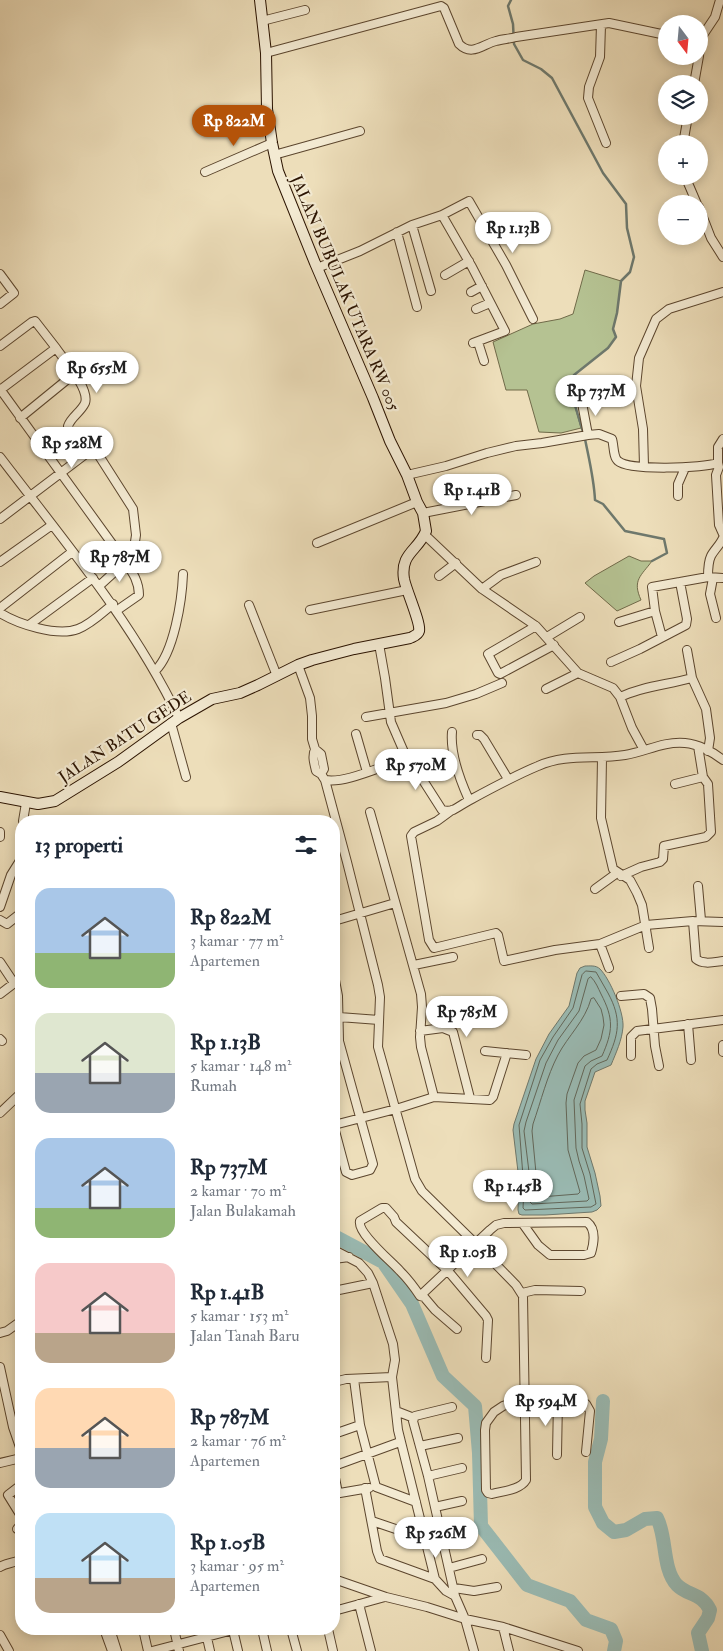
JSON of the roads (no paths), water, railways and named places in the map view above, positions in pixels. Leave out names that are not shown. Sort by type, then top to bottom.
[{"type":"street","name":"JALAN BUBULAK UTARA RW 005","points":[[260,0],[266,52],[266,110],[274,155],[282,181],[390,442],[407,475],[423,514]]},
{"type":"street","points":[[708,27],[715,17],[720,0]]},
{"type":"street","points":[[266,52],[365,28],[441,6],[444,8],[460,44],[466,49],[474,50],[496,41],[601,25],[617,24],[658,33]]},
{"type":"street","points":[[262,20],[305,10]]},
{"type":"street","points":[[601,25],[600,57],[589,87],[588,98],[606,143]]},
{"type":"street","points":[[274,155],[360,131]]},
{"type":"street","points":[[205,172],[272,143]]},
{"type":"street","points":[[317,268],[360,252],[397,232],[442,215],[469,201],[506,265],[533,319]]},
{"type":"street","points":[[442,215],[469,261],[505,331],[476,342],[484,361]]},
{"type":"street","points":[[412,225],[431,291]]},
{"type":"street","points":[[708,230],[723,257]]},
{"type":"street","points":[[397,232],[417,307]]},
{"type":"street","points":[[445,275],[469,261]]},
{"type":"street","points":[[0,274],[14,293],[0,304]]},
{"type":"street","points":[[471,292],[482,286]]},
{"type":"street","points":[[644,466],[643,429],[636,386],[639,358],[656,319],[669,309],[723,292]]},
{"type":"street","points":[[476,309],[490,303]]},
{"type":"street","points":[[0,346],[35,321],[74,374],[84,392],[86,401],[84,406],[69,423],[68,428],[87,453]]},
{"type":"street","points":[[0,613],[29,625],[54,631],[77,630],[139,595],[136,577],[0,389],[56,348]]},
{"type":"street","points":[[20,418],[74,374]]},
{"type":"street","points":[[582,403],[588,434]]},
{"type":"street","points":[[407,475],[516,446],[588,434],[611,437],[617,461],[624,464],[685,468],[718,463]]},
{"type":"street","points":[[723,439],[718,447],[719,469],[716,475],[719,525],[723,534]]},
{"type":"street","points":[[0,519],[87,453],[94,450],[133,509],[136,536],[133,555],[99,586]]},
{"type":"street","points":[[0,457],[94,578],[155,671],[175,721],[186,777]]},
{"type":"street","points":[[678,496],[678,484],[685,468]]},
{"type":"street","points":[[516,495],[423,514],[425,535],[482,589],[536,626],[578,673],[614,688],[644,750]]},
{"type":"street","points":[[317,543],[417,502]]},
{"type":"street","points":[[0,562],[52,524]]},
{"type":"street","name":"JALAN BATU GEDE","points":[[0,797],[26,803],[42,804],[61,798],[118,762],[175,721],[212,699],[240,693],[298,665],[336,653],[410,638],[418,633],[419,624],[406,590],[403,569],[406,558],[425,535]]},
{"type":"street","points":[[716,618],[715,606],[710,594],[711,578],[707,570],[711,556],[723,538]]},
{"type":"street","points":[[0,608],[72,552]]},
{"type":"street","points":[[482,589],[502,575],[536,562]]},
{"type":"street","points":[[439,576],[456,563]]},
{"type":"street","points":[[155,671],[161,666],[168,650],[180,605],[184,574]]},
{"type":"street","points":[[29,625],[94,578]]},
{"type":"street","points":[[662,637],[655,611],[652,587],[711,578],[723,578]]},
{"type":"street","points":[[611,662],[640,649],[686,624],[688,619],[680,582]]},
{"type":"street","points":[[310,610],[406,590]]},
{"type":"street","points":[[249,605],[277,676]]},
{"type":"street","points":[[619,622],[655,611]]},
{"type":"street","points":[[547,637],[580,617]]},
{"type":"street","points":[[536,626],[488,654],[498,673],[500,674],[554,645]]},
{"type":"street","points":[[379,644],[393,730],[407,758],[439,807],[444,810],[452,810]]},
{"type":"street","points":[[687,650],[692,678],[706,709],[710,738],[708,751]]},
{"type":"street","points":[[298,665],[310,698],[312,739],[315,749],[312,756],[316,771],[323,777],[338,779],[367,772],[407,758]]},
{"type":"street","points":[[546,689],[578,673]]},
{"type":"street","points":[[620,697],[637,689],[670,684],[692,678]]},
{"type":"street","points":[[366,716],[434,706],[460,699],[502,682]]},
{"type":"street","points":[[452,732],[457,770],[470,800]]},
{"type":"street","points":[[356,734],[367,772]]},
{"type":"street","points":[[477,736],[480,735],[484,739],[508,779]]},
{"type":"street","points":[[723,760],[698,746],[684,743],[669,743],[624,755],[602,758],[571,757],[552,760],[508,779],[495,788],[452,810],[437,821],[417,830],[411,836],[422,905],[432,947],[436,949],[496,933],[504,961],[555,950],[600,944],[646,926],[697,921],[723,922]]},
{"type":"street","points":[[595,889],[619,874],[660,862],[663,859],[664,846],[710,835],[708,784],[703,777],[698,746]]},
{"type":"street","points":[[602,758],[601,818],[611,866],[619,874],[630,880],[638,893],[642,904],[649,948]]},
{"type":"street","points":[[323,777],[333,815]]},
{"type":"street","points":[[675,784],[703,777]]},
{"type":"street","points":[[24,815],[26,803]]},
{"type":"street","points":[[370,812],[414,965],[422,1007],[421,1047],[434,1097]]},
{"type":"street","points":[[0,832],[0,837]]},
{"type":"street","points":[[340,839],[378,985],[380,997],[378,1047],[417,1184],[522,1293],[524,1300],[525,1398],[526,1480],[524,1484],[518,1487],[490,1494],[486,1490],[486,1423],[494,1412],[503,1406],[525,1398],[582,1403],[590,1411],[586,1452]]},
{"type":"street","points":[[0,907],[15,869]]},
{"type":"street","points":[[698,886],[696,959],[704,962],[723,961]]},
{"type":"street","points":[[340,919],[395,903]]},
{"type":"street","points":[[0,920],[7,924],[15,918]]},
{"type":"street","points":[[600,944],[609,968]]},
{"type":"street","points":[[414,965],[453,957]]},
{"type":"street","points":[[0,962],[15,977]]},
{"type":"street","points":[[0,994],[15,982]]},
{"type":"street","points":[[621,996],[640,994],[648,996],[652,1003],[658,1066]]},
{"type":"street","points":[[340,1023],[379,1020]]},
{"type":"street","points":[[631,1056],[632,1035],[637,1031],[723,1020]]},
{"type":"street","points":[[688,1024],[691,1060]]},
{"type":"street","points":[[420,1031],[443,1028],[453,1032],[470,1098]]},
{"type":"street","points":[[340,1045],[373,1167],[369,1171],[352,1175],[346,1172],[340,1149]]},
{"type":"street","points":[[723,1045],[723,1052]]},
{"type":"street","points":[[485,1051],[526,1055]]},
{"type":"street","points":[[340,1124],[434,1097],[490,1100],[508,1053]]},
{"type":"street","points":[[0,1113],[15,1099]]},
{"type":"street","points":[[457,1329],[435,1310],[424,1297],[420,1296],[400,1270],[374,1245],[360,1227],[360,1221],[382,1208],[386,1208],[396,1222],[448,1271],[488,1320],[486,1358]]},
{"type":"street","points":[[420,1296],[496,1225],[504,1223],[588,1222],[592,1226],[593,1231],[591,1253],[584,1256],[550,1255],[538,1245],[523,1224]]},
{"type":"street","points":[[340,1253],[364,1267],[374,1283],[393,1344],[395,1360],[392,1377],[400,1442],[434,1579]]},
{"type":"street","points":[[340,1258],[350,1257]]},
{"type":"street","points":[[340,1290],[374,1283]]},
{"type":"street","points":[[522,1293],[535,1290],[580,1291]]},
{"type":"street","points":[[0,1333],[8,1331],[15,1326]]},
{"type":"street","points":[[0,1368],[15,1430]]},
{"type":"street","points":[[340,1381],[392,1377]]},
{"type":"street","points":[[354,1379],[360,1425],[376,1487]]},
{"type":"street","points":[[557,1454],[558,1400]]},
{"type":"street","points":[[414,1418],[415,1416],[452,1406]]},
{"type":"street","points":[[0,1414],[9,1411]]},
{"type":"street","points":[[396,1411],[414,1418]]},
{"type":"street","points":[[414,1418],[458,1605],[464,1616],[474,1651]]},
{"type":"street","points":[[340,1432],[360,1425]]},
{"type":"street","points":[[420,1446],[458,1438]]},
{"type":"street","points":[[340,1464],[400,1442]]},
{"type":"street","points":[[0,1463],[15,1459]]},
{"type":"street","points":[[428,1476],[462,1468]]},
{"type":"street","points":[[340,1492],[376,1487],[416,1502]]},
{"type":"street","points":[[366,1488],[380,1559],[434,1579],[446,1591],[474,1591],[497,1587]]},
{"type":"street","points":[[15,1490],[8,1495],[15,1506]]},
{"type":"street","points":[[435,1507],[462,1501]]},
{"type":"street","points":[[372,1521],[425,1539]]},
{"type":"street","points":[[442,1535],[471,1530]]},
{"type":"street","points":[[449,1568],[482,1559]]},
{"type":"street","points":[[0,1567],[8,1562],[15,1562]]},
{"type":"street","points":[[340,1582],[386,1597],[503,1627],[578,1651]]},
{"type":"street","points":[[340,1609],[386,1597]]},
{"type":"street","points":[[359,1604],[371,1651]]},
{"type":"street","points":[[503,1627],[509,1651]]},
{"type":"street","points":[[0,1635],[8,1651]]},
{"type":"street","points":[[106,1635],[112,1651]]},
{"type":"street","points":[[112,1635],[117,1651]]},
{"type":"street","points":[[145,1635],[150,1651],[179,1648],[202,1635]]},
{"type":"street","points":[[176,1635],[179,1648]]},
{"type":"street","points":[[206,1635],[210,1651]]},
{"type":"street","points":[[236,1635],[238,1651]]},
{"type":"street","points":[[263,1635],[267,1651]]},
{"type":"street","points":[[293,1635],[297,1651]]},
{"type":"street","points":[[330,1635],[334,1651]]},
{"type":"water","points":[[585,966],[597,967],[604,974],[616,996],[623,1021],[619,1046],[611,1065],[595,1072],[585,1101],[587,1147],[595,1173],[601,1206],[592,1212],[522,1215],[519,1214],[518,1210],[519,1180],[513,1130],[514,1124],[536,1059],[549,1034],[569,1006],[577,973],[580,968]]},
{"type":"waterway","points":[[511,0],[508,6],[513,24],[514,44],[523,60],[541,69],[552,78],[603,173],[626,204],[627,228],[634,257],[630,272],[621,281],[613,329],[616,337],[608,348],[574,375],[571,392],[583,432]]},
{"type":"waterway","points":[[585,439],[595,500],[603,504],[625,531],[664,539],[667,553],[652,561]]},
{"type":"waterway","points":[[340,1239],[383,1262],[412,1304],[443,1376],[475,1406],[479,1453],[481,1526],[527,1585],[570,1601],[586,1620],[611,1629],[616,1641],[614,1651]]},
{"type":"waterway","points":[[603,1401],[601,1439],[595,1462],[595,1507],[603,1523],[614,1532],[626,1530],[645,1519],[657,1518],[672,1578],[681,1589],[703,1600],[710,1610],[708,1618],[698,1633],[702,1651]]}]
